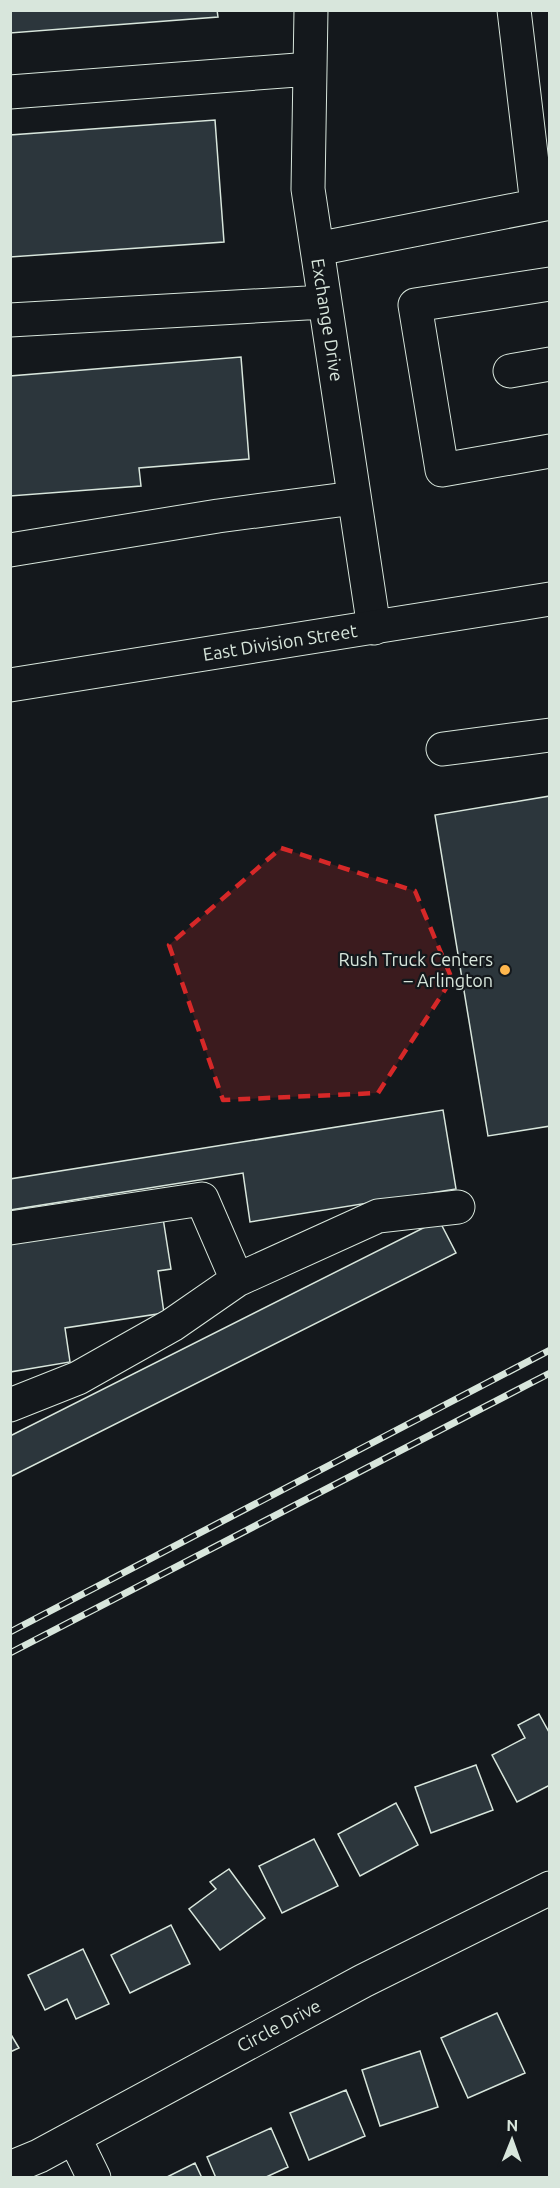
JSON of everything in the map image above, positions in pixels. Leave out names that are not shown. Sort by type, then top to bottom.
[{"type":"street","name":"Exchange Drive","points":[[311,10],[308,189],[374,628]]},
{"type":"street","points":[[316,249],[543,204],[514,10]]},
{"type":"street","points":[[10,92],[310,69]]},
{"type":"street","points":[[549,284],[415,305],[442,470],[549,451]]},
{"type":"street","points":[[10,320],[324,302]]},
{"type":"street","points":[[510,371],[549,364]]},
{"type":"street","points":[[10,550],[218,516],[354,498]]},
{"type":"street","name":"East Division Street","points":[[10,685],[549,599]]},
{"type":"street","points":[[443,749],[549,735]]},
{"type":"street","points":[[10,1228],[202,1198],[237,1280]]},
{"type":"street","points":[[10,1406],[78,1378],[172,1325],[237,1280],[378,1216],[458,1207]]},
{"type":"street","name":"Circle Drive","points":[[10,2168],[74,2137],[363,1981],[549,1888]]},
{"type":"street","points":[[74,2137],[94,2178]]},
{"type":"highlighted area","points":[[281,848],[415,891],[452,979],[378,1093],[223,1100],[169,945]]},
{"type":"building","points":[[10,10],[217,10],[218,17],[10,33]]},
{"type":"building","points":[[215,120],[224,242],[10,257],[10,135]]},
{"type":"building","points":[[241,357],[249,459],[139,468],[141,486],[10,496],[10,376]]},
{"type":"building","name":"Rush Truck Centers – Arlington","points":[[550,796],[550,1126],[488,1136],[435,815]]},
{"type":"building","points":[[443,1110],[456,1189],[250,1222],[243,1173],[10,1210],[10,1179]]},
{"type":"building","points":[[163,1218],[171,1269],[158,1271],[164,1313],[65,1328],[70,1362],[10,1372],[10,1242]]},
{"type":"building","points":[[439,1220],[456,1253],[10,1477],[10,1436]]},
{"type":"building","points":[[539,1714],[550,1734],[550,1785],[517,1802],[492,1755],[525,1738],[518,1725]]},
{"type":"building","points":[[476,1765],[493,1810],[431,1833],[415,1787]]},
{"type":"building","points":[[396,1803],[418,1845],[360,1876],[338,1834]]},
{"type":"building","points":[[314,1839],[338,1886],[282,1913],[259,1866]]},
{"type":"building","points":[[229,1869],[265,1918],[220,1950],[189,1909],[216,1889],[210,1882]]},
{"type":"building","points":[[171,1925],[190,1964],[130,1993],[111,1955]]},
{"type":"building","points":[[83,1949],[109,2004],[76,2019],[67,1999],[45,2010],[28,1975]]},
{"type":"building","points":[[497,2013],[525,2073],[468,2098],[441,2038]]},
{"type":"building","points":[[10,2033],[19,2048],[10,2052]]},
{"type":"building","points":[[420,2051],[438,2107],[380,2126],[362,2070]]},
{"type":"building","points":[[346,2090],[365,2136],[309,2160],[290,2113]]},
{"type":"building","points":[[271,2128],[288,2167],[264,2178],[216,2178],[207,2157]]},
{"type":"building","points":[[195,2163],[202,2178],[165,2178]]},
{"type":"railway","points":[[10,1632],[550,1350]]},
{"type":"railway","points":[[10,1653],[550,1373]]},
{"type":"place","name":"Rush Truck Centers – Arlington","points":[[505,970]]}]
